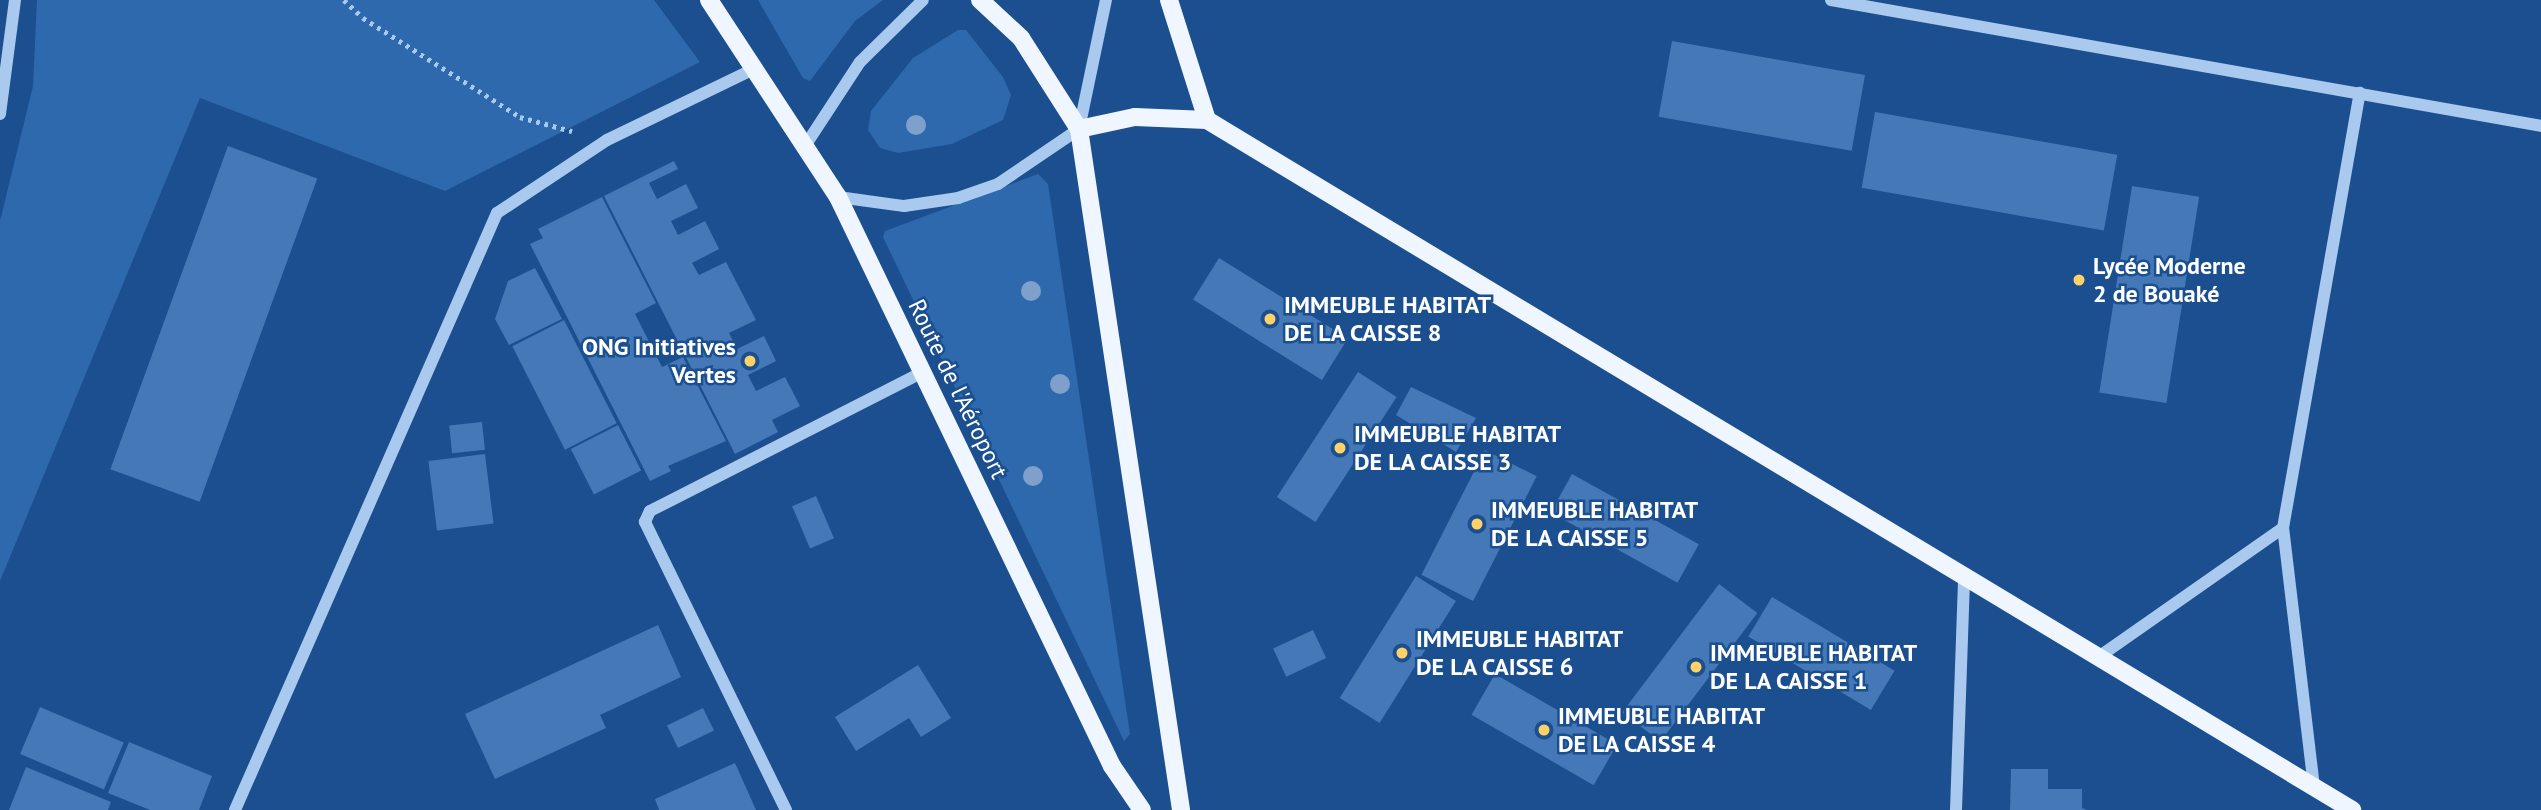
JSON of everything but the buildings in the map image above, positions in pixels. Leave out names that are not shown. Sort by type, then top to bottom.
[{"type":"main road","name":"Route de l'Aéroport","points":[[709,0],[757,68],[838,198],[1112,766],[1142,810]]},
{"type":"main road","points":[[980,0],[1021,38],[1079,129],[1181,810]]},
{"type":"main road","points":[[1169,0],[1207,120]]},
{"type":"main road","points":[[1079,129],[1135,117],[1207,120],[2352,810]]},
{"type":"street","points":[[0,114],[15,0]]},
{"type":"street","points":[[805,145],[860,62],[923,0]]},
{"type":"street","points":[[838,198],[904,206],[958,198],[998,184],[1079,129],[1106,0]]},
{"type":"street","points":[[1831,0],[2541,126]]},
{"type":"street","points":[[236,810],[479,244],[496,213],[518,195],[607,140],[757,68]]},
{"type":"street","points":[[2314,787],[2283,528],[2360,93]]},
{"type":"street","points":[[786,810],[645,522],[650,511],[923,372]]},
{"type":"street","points":[[2100,656],[2283,528]]},
{"type":"street","points":[[1956,810],[1964,576]]},
{"type":"path","points":[[344,0],[363,18],[520,117],[607,140]]},
{"type":"shaded area","points":[[37,0],[654,0],[700,62],[445,191],[200,98],[0,581],[0,221],[33,86]]},
{"type":"shaded area","points":[[758,0],[883,0],[855,21],[810,81],[803,78]]},
{"type":"shaded area","points":[[958,30],[966,30],[1003,77],[1011,95],[1003,120],[952,144],[898,153],[880,148],[868,130],[871,111],[913,58]]},
{"type":"shaded area","points":[[1038,174],[1048,184],[1130,734],[1124,741],[883,237],[885,231]]},
{"type":"place","name":"Lycée Moderne 2 de Bouaké","points":[[2079,280]]},
{"type":"place","name":"IMMEUBLE HABITAT DE LA CAISSE 8","points":[[1270,319]]},
{"type":"place","name":"ONG Initiatives Vertes","points":[[750,361]]},
{"type":"place","name":"IMMEUBLE HABITAT DE LA CAISSE 3","points":[[1340,448]]},
{"type":"place","name":"IMMEUBLE HABITAT DE LA CAISSE 5","points":[[1477,524]]},
{"type":"place","name":"IMMEUBLE HABITAT DE LA CAISSE 6","points":[[1402,653]]},
{"type":"place","name":"IMMEUBLE HABITAT DE LA CAISSE 1","points":[[1696,667]]},
{"type":"place","name":"IMMEUBLE HABITAT DE LA CAISSE 4","points":[[1544,730]]}]
